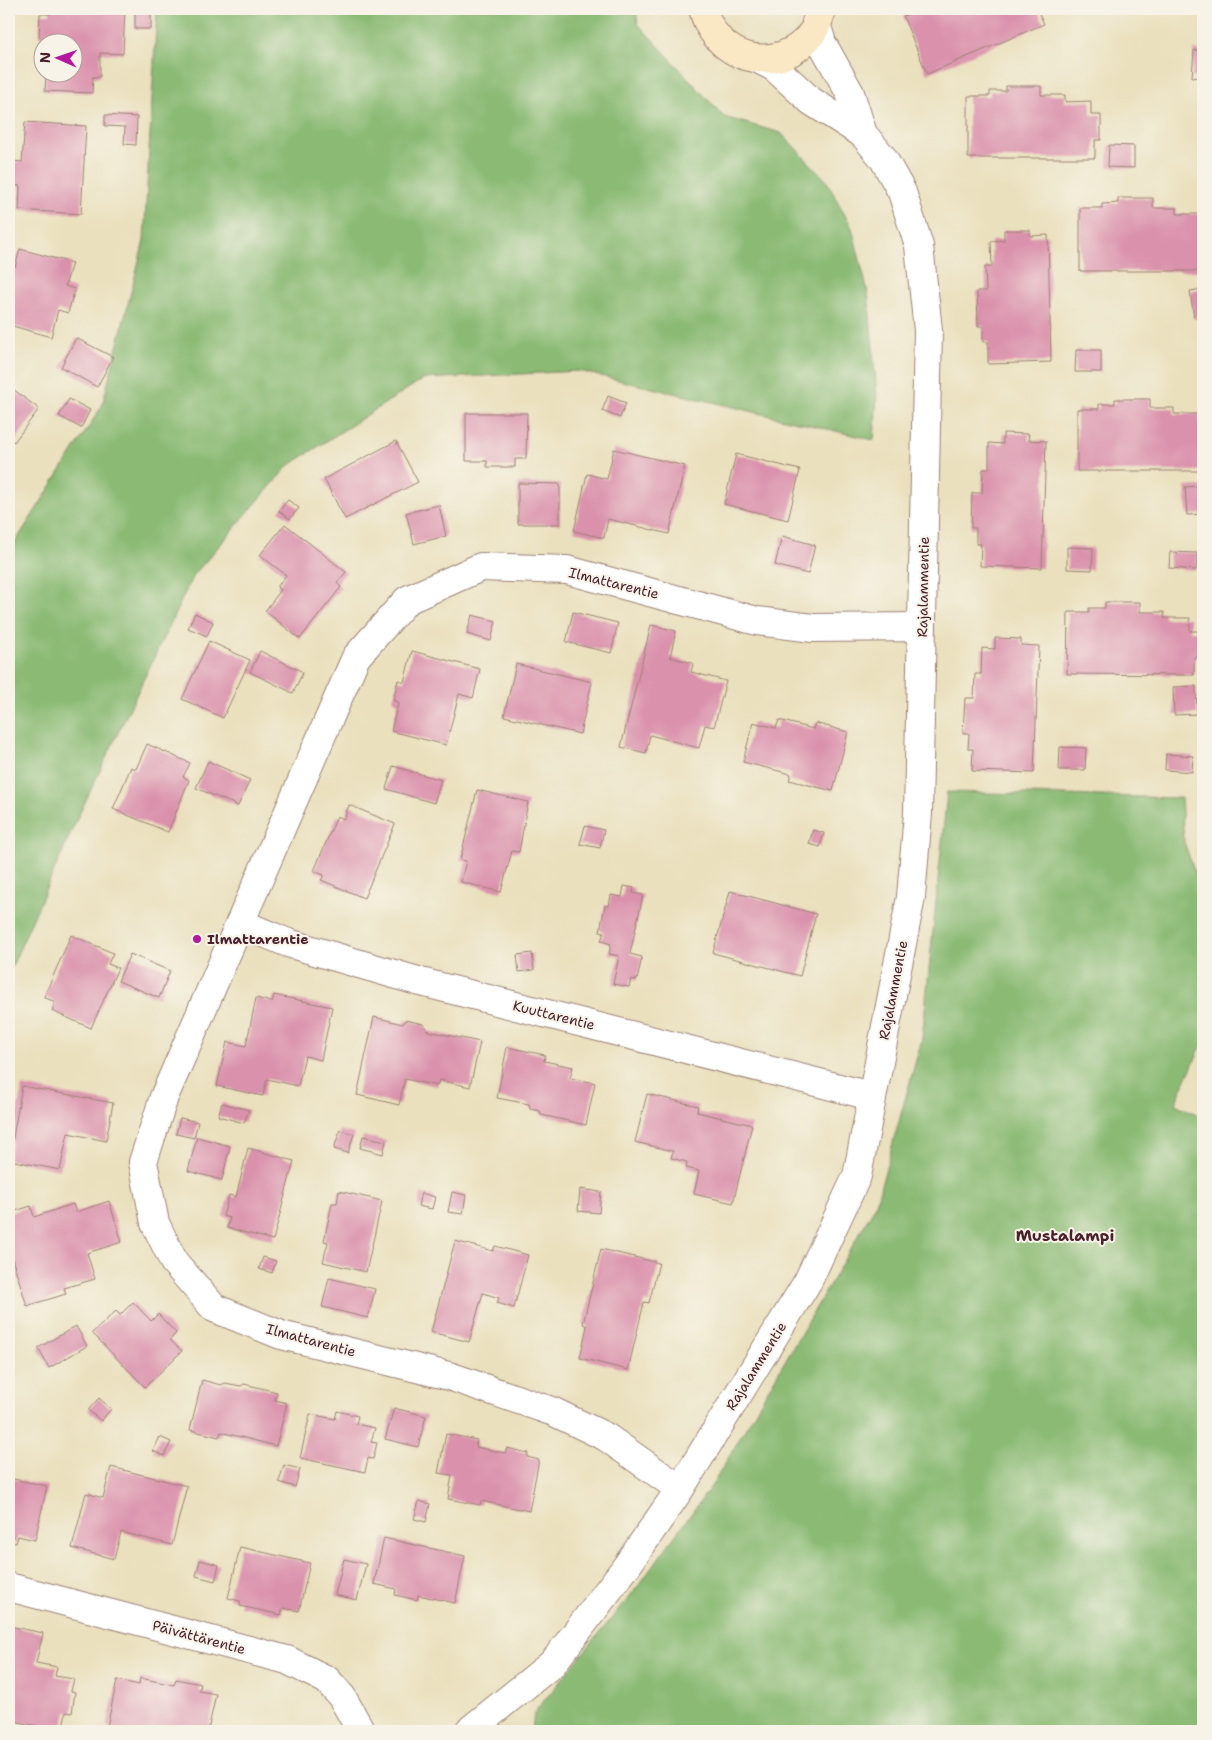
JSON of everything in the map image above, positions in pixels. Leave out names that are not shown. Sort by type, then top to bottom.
[{"type":"street","points":[[701,14],[719,41],[735,53],[758,59],[778,57],[792,51],[812,33],[821,13]]},
{"type":"street","name":"Rajalammentie","points":[[821,13],[822,43],[850,93],[862,134]]},
{"type":"street","name":"Rajalammentie","points":[[469,1731],[553,1663],[626,1567],[680,1489],[808,1281],[857,1176],[911,897],[918,813],[928,330],[919,246],[902,192],[883,158],[862,134],[812,101],[774,66],[758,59]]},
{"type":"street","name":"Ilmattarentie","points":[[680,1489],[606,1437],[554,1412],[449,1376],[281,1335],[214,1308],[174,1262],[155,1223],[144,1162],[164,1097],[356,657],[407,600],[480,567],[567,570],[757,620],[813,628],[922,627]]},
{"type":"street","name":"Kuuttarentie","points":[[240,923],[288,942],[421,982],[871,1096]]},
{"type":"street","name":"Päivättärentie","points":[[9,1587],[287,1660],[327,1680],[342,1697],[361,1731]]},
{"type":"green space","points":[[157,9],[636,9],[638,24],[724,117],[781,133],[826,180],[852,228],[868,293],[877,396],[874,440],[579,371],[423,379],[288,466],[193,576],[75,823],[9,973],[9,552],[102,406],[144,241]]},
{"type":"green space","points":[[947,792],[1181,798],[1184,842],[1203,896],[1203,1042],[1175,1104],[1203,1117],[1203,1731],[532,1731],[534,1713],[639,1585],[713,1484],[875,1207],[922,1039]]},
{"type":"building","points":[[50,9],[125,9],[123,54],[100,53],[100,77],[93,77],[92,93],[45,91],[45,82],[82,82],[82,32],[39,32],[40,14],[50,14]]},
{"type":"building","points":[[921,9],[1037,9],[1044,24],[927,74],[903,16]]},
{"type":"building","points":[[135,11],[151,11],[151,29],[135,29]]},
{"type":"building","points":[[1194,50],[1203,51],[1203,78],[1192,77]]},
{"type":"building","points":[[1006,86],[1041,86],[1041,95],[1065,95],[1065,102],[1091,101],[1091,115],[1101,115],[1101,140],[1095,140],[1095,158],[968,158],[968,96],[990,96],[990,91],[1006,91]]},
{"type":"building","points":[[105,115],[137,117],[136,145],[124,144],[125,127],[105,126]]},
{"type":"building","points":[[25,122],[86,126],[81,214],[19,210],[20,186],[10,185],[12,161],[22,162]]},
{"type":"building","points":[[1109,145],[1134,146],[1134,168],[1108,167]]},
{"type":"building","points":[[1118,198],[1153,198],[1153,208],[1177,208],[1177,214],[1203,214],[1203,271],[1080,271],[1080,208],[1102,208],[1102,204],[1118,203]]},
{"type":"building","points":[[1004,230],[1030,230],[1030,236],[1048,235],[1051,362],[988,364],[988,342],[983,342],[983,326],[978,326],[977,291],[986,291],[985,267],[992,267],[991,241],[1004,240]]},
{"type":"building","points":[[20,249],[72,263],[65,286],[75,289],[68,313],[58,310],[51,337],[9,325],[11,293],[9,292],[9,265],[15,267]]},
{"type":"building","points":[[1203,289],[1203,316],[1194,318],[1190,291]]},
{"type":"building","points":[[76,338],[113,357],[97,387],[61,367]]},
{"type":"building","points":[[1076,350],[1101,350],[1101,372],[1075,372]]},
{"type":"building","points":[[9,386],[39,409],[14,442],[9,438]]},
{"type":"building","points":[[608,396],[626,403],[620,418],[602,411]]},
{"type":"building","points":[[69,399],[90,410],[81,428],[59,416]]},
{"type":"building","points":[[1115,399],[1150,399],[1150,408],[1174,408],[1174,414],[1200,414],[1200,428],[1203,428],[1203,471],[1077,471],[1077,409],[1099,409],[1099,404],[1115,404]]},
{"type":"building","points":[[466,413],[527,413],[526,459],[515,459],[515,467],[487,467],[487,461],[466,461]]},
{"type":"building","points":[[1003,433],[1029,434],[1028,440],[1046,441],[1042,568],[980,566],[981,544],[976,544],[976,528],[971,528],[972,493],[982,493],[983,469],[989,469],[989,443],[1003,444]]},
{"type":"building","points":[[396,441],[418,482],[345,519],[324,479]]},
{"type":"building","points":[[614,449],[685,466],[669,534],[608,519],[604,538],[574,531],[587,474],[607,479]]},
{"type":"building","points":[[736,454],[800,470],[788,520],[724,504]]},
{"type":"building","points":[[518,483],[560,484],[560,524],[518,524]]},
{"type":"building","points":[[1203,486],[1203,514],[1187,515],[1185,487]]},
{"type":"building","points":[[288,500],[299,508],[290,519],[279,511]]},
{"type":"building","points":[[439,505],[446,536],[414,544],[406,513]]},
{"type":"building","points":[[285,524],[346,572],[337,583],[341,587],[300,639],[265,611],[281,590],[277,587],[286,575],[260,555]]},
{"type":"building","points":[[782,536],[815,545],[808,574],[775,565]]},
{"type":"building","points":[[1067,547],[1093,548],[1092,570],[1067,569]]},
{"type":"building","points":[[1170,552],[1197,553],[1196,570],[1169,568]]},
{"type":"building","points":[[1105,602],[1140,602],[1140,612],[1164,612],[1164,618],[1190,618],[1190,631],[1200,631],[1201,657],[1194,657],[1194,675],[1067,674],[1068,612],[1089,612],[1089,608],[1105,608]]},
{"type":"building","points":[[573,612],[618,623],[611,653],[566,642]]},
{"type":"building","points":[[195,613],[213,622],[207,636],[188,628]]},
{"type":"building","points":[[472,615],[496,621],[491,641],[467,634]]},
{"type":"building","points":[[651,625],[676,631],[670,657],[693,663],[691,672],[726,681],[714,727],[705,725],[699,748],[650,735],[646,753],[621,747]]},
{"type":"building","points":[[995,638],[1021,639],[1021,645],[1039,646],[1034,773],[972,771],[973,749],[968,749],[969,733],[963,733],[965,698],[974,698],[975,674],[981,674],[982,648],[995,649]]},
{"type":"building","points":[[209,641],[250,660],[223,718],[182,699]]},
{"type":"building","points":[[260,651],[303,672],[293,693],[250,672]]},
{"type":"building","points":[[412,651],[480,669],[473,698],[459,694],[446,745],[391,731],[398,703],[393,700],[398,680],[404,682]]},
{"type":"building","points":[[516,664],[592,682],[580,734],[504,716]]},
{"type":"building","points":[[1196,686],[1197,714],[1174,715],[1173,687]]},
{"type":"building","points":[[779,720],[813,729],[815,723],[848,732],[833,791],[789,780],[791,774],[743,762],[753,722],[776,728]]},
{"type":"building","points":[[147,744],[190,763],[183,777],[189,780],[168,832],[113,809],[131,767],[136,769]]},
{"type":"building","points":[[1060,747],[1086,748],[1085,770],[1059,770]]},
{"type":"building","points":[[1166,754],[1193,756],[1192,772],[1165,770]]},
{"type":"building","points":[[208,761],[250,780],[238,806],[196,788]]},
{"type":"building","points":[[393,766],[441,780],[434,803],[386,789]]},
{"type":"building","points":[[477,790],[528,802],[519,852],[512,851],[501,892],[461,882],[466,861],[460,860]]},
{"type":"building","points":[[349,805],[395,824],[364,898],[321,880],[324,875],[314,871],[337,816],[344,819]]},
{"type":"building","points":[[585,826],[604,830],[600,848],[580,844]]},
{"type":"building","points":[[813,830],[824,833],[820,847],[809,844]]},
{"type":"building","points":[[624,886],[634,888],[633,893],[643,895],[630,954],[642,957],[637,980],[631,979],[629,987],[613,984],[619,956],[609,954],[611,944],[601,941],[604,932],[600,931],[605,905],[609,906],[611,895],[622,897]]},
{"type":"building","points":[[730,891],[816,914],[800,976],[713,953]]},
{"type":"building","points":[[71,935],[113,953],[108,964],[118,968],[91,1028],[52,1011],[55,1002],[44,997]]},
{"type":"building","points":[[532,953],[534,970],[519,972],[517,955]]},
{"type":"building","points":[[130,954],[170,971],[159,998],[118,981]]},
{"type":"building","points":[[274,995],[332,1007],[321,1060],[305,1056],[298,1086],[267,1079],[263,1096],[217,1086],[227,1042],[246,1046],[256,998],[272,1002]]},
{"type":"building","points":[[374,1017],[403,1024],[405,1020],[423,1024],[428,1031],[480,1042],[470,1087],[439,1080],[437,1086],[405,1079],[399,1105],[357,1095]]},
{"type":"building","points":[[507,1047],[545,1055],[544,1061],[573,1067],[570,1078],[595,1083],[586,1125],[541,1115],[540,1111],[530,1109],[529,1104],[497,1098]]},
{"type":"building","points":[[22,1086],[113,1103],[106,1141],[68,1133],[60,1170],[9,1160]]},
{"type":"building","points":[[647,1094],[698,1106],[697,1112],[752,1125],[733,1203],[694,1194],[699,1171],[686,1168],[687,1162],[671,1158],[673,1151],[635,1142]]},
{"type":"building","points":[[222,1103],[249,1110],[244,1123],[218,1116]]},
{"type":"building","points":[[180,1118],[198,1122],[194,1138],[176,1134]]},
{"type":"building","points":[[340,1130],[354,1134],[348,1153],[334,1149]]},
{"type":"building","points":[[363,1136],[386,1141],[383,1154],[360,1148]]},
{"type":"building","points":[[197,1137],[230,1146],[222,1180],[188,1171]]},
{"type":"building","points":[[248,1148],[294,1161],[273,1240],[227,1228],[230,1218],[223,1216],[229,1195],[236,1197]]},
{"type":"building","points":[[580,1189],[601,1192],[599,1213],[578,1211]]},
{"type":"building","points":[[339,1191],[382,1201],[366,1272],[323,1262],[328,1242],[324,1241],[332,1203],[337,1203]]},
{"type":"building","points":[[452,1192],[466,1195],[463,1214],[448,1212]]},
{"type":"building","points":[[421,1193],[435,1197],[432,1209],[418,1206]]},
{"type":"building","points":[[109,1201],[122,1242],[87,1253],[95,1279],[64,1288],[66,1294],[27,1306],[9,1249],[9,1213],[31,1206],[34,1217],[73,1204],[76,1212]]},
{"type":"building","points":[[455,1241],[493,1251],[495,1246],[528,1255],[514,1308],[497,1303],[499,1298],[483,1293],[469,1342],[431,1332]]},
{"type":"building","points":[[601,1249],[659,1263],[649,1303],[644,1302],[628,1370],[580,1358],[587,1326],[583,1324]]},
{"type":"building","points":[[263,1257],[276,1261],[272,1273],[259,1269]]},
{"type":"building","points":[[329,1278],[375,1289],[368,1318],[322,1307]]},
{"type":"building","points":[[133,1302],[151,1321],[158,1314],[176,1333],[170,1340],[182,1351],[145,1387],[92,1333],[116,1311],[120,1315]]},
{"type":"building","points":[[76,1326],[87,1346],[49,1368],[38,1348]]},
{"type":"building","points":[[202,1380],[221,1385],[225,1383],[241,1386],[244,1384],[277,1392],[275,1400],[287,1403],[276,1446],[221,1432],[219,1437],[190,1430]]},
{"type":"building","points":[[99,1398],[111,1409],[101,1421],[88,1410]]},
{"type":"building","points":[[394,1408],[426,1416],[418,1447],[385,1439]]},
{"type":"building","points":[[337,1411],[358,1416],[356,1424],[375,1428],[371,1442],[377,1443],[373,1459],[368,1458],[365,1472],[300,1458],[310,1414],[335,1419]]},
{"type":"building","points":[[446,1434],[477,1440],[476,1447],[505,1453],[507,1448],[528,1453],[527,1457],[539,1460],[529,1511],[481,1501],[480,1505],[448,1499],[452,1475],[438,1473]]},
{"type":"building","points":[[160,1437],[171,1442],[164,1456],[153,1451]]},
{"type":"building","points":[[284,1465],[300,1469],[295,1487],[279,1482]]},
{"type":"building","points":[[111,1467],[187,1486],[172,1545],[121,1532],[114,1559],[72,1548],[86,1493],[103,1498]]},
{"type":"building","points":[[9,1478],[47,1486],[35,1540],[18,1536],[16,1543],[9,1542]]},
{"type":"building","points":[[419,1501],[430,1504],[426,1522],[414,1519]]},
{"type":"building","points":[[384,1538],[465,1556],[455,1603],[418,1595],[417,1600],[395,1595],[396,1589],[374,1584]]},
{"type":"building","points":[[240,1547],[310,1563],[299,1611],[283,1608],[281,1615],[240,1606],[240,1601],[228,1598]]},
{"type":"building","points":[[344,1559],[366,1564],[357,1600],[335,1595]]},
{"type":"building","points":[[200,1560],[219,1565],[215,1581],[196,1576]]},
{"type":"building","points":[[9,1626],[43,1633],[36,1663],[57,1667],[55,1676],[74,1679],[71,1691],[75,1692],[72,1713],[66,1712],[62,1731],[9,1720]]},
{"type":"building","points":[[140,1678],[174,1685],[176,1679],[201,1684],[199,1691],[216,1694],[208,1731],[127,1731],[107,1727],[117,1680],[139,1685]]},
{"type":"place","name":"Ilmattarentie","points":[[197,939]]},
{"type":"district","name":"Mustalampi","points":[[1065,1235]]}]
